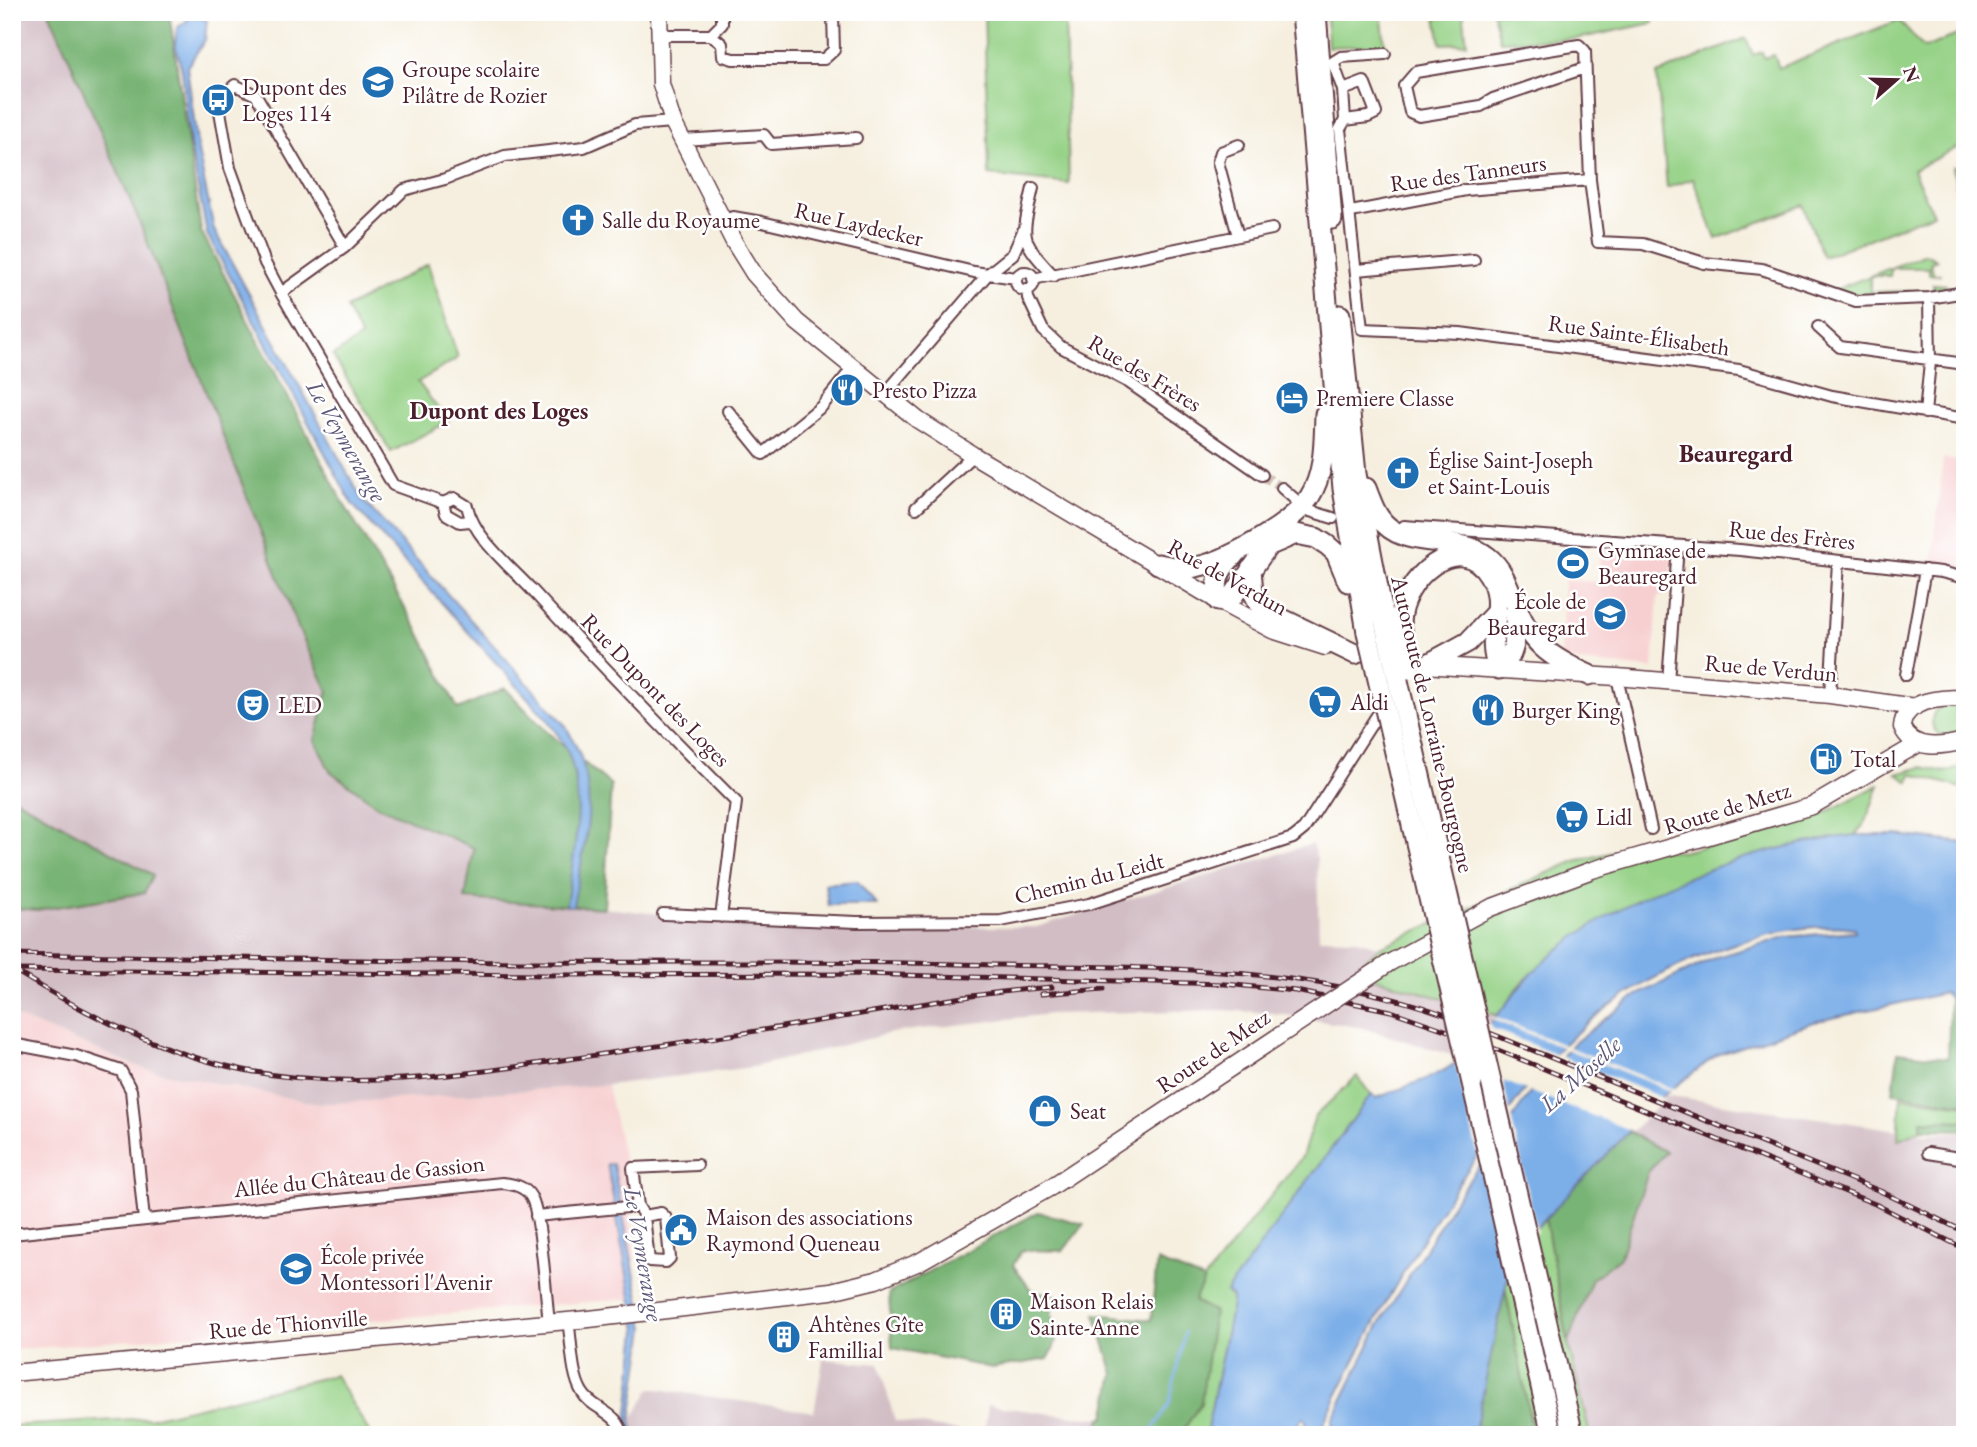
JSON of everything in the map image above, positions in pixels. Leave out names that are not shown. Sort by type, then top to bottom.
[{"type":"highway","name":"Autoroute de Lorraine-Bourgogne","points":[[1302,12],[1343,489],[1385,628],[1414,708],[1408,724],[1550,1381],[1552,1435]]},
{"type":"highway","name":"Autoroute de Lorraine-Bourgogne","points":[[1316,12],[1340,319],[1356,474],[1385,628],[1550,1381],[1573,1435]]},
{"type":"highway","points":[[1158,564],[1187,568],[1209,564],[1239,550],[1296,513],[1310,497],[1320,474],[1324,448],[1327,322]]},
{"type":"highway","points":[[1356,474],[1381,520],[1413,539],[1452,543],[1480,552],[1499,569],[1514,646],[1509,661],[1499,669]]},
{"type":"highway","points":[[1239,550],[1220,569],[1215,582],[1218,601],[1233,596],[1263,551],[1280,538],[1296,534],[1315,537],[1336,554],[1385,628],[1421,573],[1436,562],[1455,556],[1472,561],[1487,572],[1507,608],[1547,654],[1589,675]]},
{"type":"highway","points":[[1251,569],[1253,592],[1262,609],[1355,654]]},
{"type":"highway","points":[[1426,665],[1468,642],[1507,608]]},
{"type":"main road","name":"Rue de Verdun","points":[[659,12],[661,84],[673,122],[721,221],[754,274],[774,299],[852,369],[918,420],[1218,601],[1272,630],[1355,654],[1399,663],[1617,677],[1830,695],[1915,707]]},
{"type":"main road","points":[[1915,707],[1941,697],[1965,698]]},
{"type":"main road","points":[[1858,699],[1890,712],[1918,744],[1945,745],[1965,741]]},
{"type":"main road","name":"Route de Metz","points":[[1872,769],[1915,707]]},
{"type":"main road","name":"Route de Metz","points":[[568,1321],[831,1291],[876,1280],[942,1250],[1051,1187],[1389,963],[1490,908],[1592,870],[1812,806],[1918,744]]},
{"type":"main road","name":"Rue de Thionville","points":[[12,1373],[568,1321]]},
{"type":"street","points":[[711,35],[722,24],[722,12]]},
{"type":"street","points":[[658,35],[711,35],[722,44],[723,56],[733,59],[824,59],[834,50],[833,16],[829,12]]},
{"type":"street","points":[[1585,68],[1493,99],[1481,106],[1419,116],[1410,112],[1406,101],[1404,86],[1416,72],[1579,45],[1584,51],[1585,68],[1586,86],[1590,180],[1598,242],[1643,244],[1704,263],[1762,269],[1856,301],[1929,298],[1965,292]]},
{"type":"street","points":[[1385,54],[1341,57],[1333,62],[1343,90],[1345,120],[1340,129],[1356,270],[1474,260]]},
{"type":"street","points":[[1343,90],[1364,82],[1376,113],[1345,120]]},
{"type":"street","name":"Rue Dupont des Loges","points":[[345,247],[256,95],[235,85],[218,100],[230,168],[265,263],[393,485],[443,503],[454,498],[467,506],[470,521],[609,674],[736,803],[721,917]]},
{"type":"street","points":[[281,293],[345,247],[404,190],[445,179],[505,156],[584,147],[635,125],[673,122]]},
{"type":"street","points":[[682,140],[764,135],[771,144],[856,138]]},
{"type":"street","points":[[1238,236],[1217,162],[1221,152],[1239,145]]},
{"type":"street","name":"Rue des Tanneurs","points":[[1351,212],[1466,190],[1590,180]]},
{"type":"street","points":[[885,394],[987,275],[1013,254],[1023,231],[1033,188]]},
{"type":"street","name":"Rue Laydecker","points":[[721,221],[733,217],[762,222],[987,275],[1016,278],[1025,272],[1030,284]]},
{"type":"street","points":[[1030,284],[1054,276],[1272,229]]},
{"type":"street","points":[[1023,231],[1028,248],[1054,276]]},
{"type":"street","name":"Rue Sainte-Élisabeth","points":[[1356,270],[1362,329],[1460,333],[1739,370],[1832,396],[1965,419]]},
{"type":"street","name":"Rue des Frères","points":[[1030,284],[1031,307],[1043,331],[1061,347],[1128,382],[1262,475]]},
{"type":"street","points":[[1925,413],[1930,362],[1929,298]]},
{"type":"street","points":[[1818,327],[1840,347],[1930,362],[1965,364]]},
{"type":"street","points":[[728,411],[763,454],[822,406],[852,369]]},
{"type":"street","points":[[916,508],[973,455]]},
{"type":"street","points":[[1282,488],[1297,501]]},
{"type":"street","name":"Rue Dupont des Loges","points":[[443,503],[446,514],[460,522],[470,521]]},
{"type":"street","points":[[1310,511],[1333,518]]},
{"type":"street","name":"Rue des Frères","points":[[1404,526],[1741,550],[1925,570],[1965,578]]},
{"type":"street","points":[[1668,682],[1678,546]]},
{"type":"street","points":[[1830,695],[1838,562]]},
{"type":"street","points":[[1906,675],[1925,570]]},
{"type":"street","name":"Chemin du Leidt","points":[[663,914],[858,922],[1002,921],[1089,904],[1284,843],[1304,829],[1396,685],[1399,663]]},
{"type":"street","points":[[1617,677],[1651,829]]},
{"type":"street","points":[[12,1044],[76,1056],[121,1072],[131,1090],[144,1220]]},
{"type":"street","points":[[1928,1153],[1965,1159]]},
{"type":"street","points":[[536,1216],[625,1207],[641,1211],[661,1213],[666,1218],[670,1258],[666,1262],[649,1261],[641,1211],[633,1168],[697,1164]]},
{"type":"street","name":"Allée du Château de Gassion","points":[[12,1234],[502,1183],[526,1190],[532,1198],[549,1322]]},
{"type":"street","points":[[568,1321],[579,1387],[589,1401],[617,1420],[622,1435]]},
{"type":"shaded area","points":[[12,12],[49,12],[137,216],[300,632],[328,691],[315,740],[330,771],[377,806],[474,848],[465,899],[604,908],[777,926],[1036,927],[1312,844],[1317,858],[1319,938],[1355,939],[1380,947],[1352,971],[1499,1016],[1461,1058],[1363,1028],[1272,1013],[1222,1010],[1050,1014],[896,1032],[753,1067],[607,1085],[319,1104],[144,1069],[12,1015],[12,908],[37,910],[153,875],[12,797]]},
{"type":"shaded area","points":[[1943,458],[1965,461],[1965,569],[1932,564]]},
{"type":"shaded area","name":"École de Beauregard","points":[[1600,550],[1672,556],[1669,595],[1658,596],[1653,669],[1579,662],[1561,656],[1564,580],[1598,582]]},
{"type":"shaded area","points":[[12,1015],[144,1069],[319,1104],[607,1085],[629,1181],[637,1298],[12,1350]]},
{"type":"shaded area","points":[[1664,1095],[1924,1134],[1965,1132],[1965,1435],[1590,1435],[1568,1342],[1592,1279],[1620,1257],[1648,1172],[1666,1152],[1628,1131]]},
{"type":"shaded area","points":[[823,1359],[879,1364],[895,1421],[983,1435],[627,1435],[625,1431],[651,1388],[814,1412]]},
{"type":"shaded area","points":[[988,1405],[1101,1418],[1097,1435],[984,1435]]},
{"type":"green space","points":[[49,12],[169,12],[201,231],[344,504],[418,630],[458,709],[505,688],[547,732],[611,785],[604,908],[465,899],[474,848],[378,806],[330,771],[315,740],[328,691],[300,632],[137,216]]},
{"type":"green space","points":[[984,12],[1065,12],[1069,184],[989,175]]},
{"type":"green space","points":[[1326,12],[1381,12],[1385,45],[1328,47]]},
{"type":"green space","points":[[1435,12],[1463,12],[1467,43],[1441,44]]},
{"type":"green space","points":[[1493,12],[1650,12],[1653,23],[1576,39],[1500,41]]},
{"type":"green space","points":[[1899,20],[1924,48],[1965,32],[1965,144],[1913,170],[1933,214],[1823,257],[1803,205],[1716,239],[1693,179],[1667,188],[1657,74],[1746,38],[1753,55],[1762,52],[1764,58],[1774,55],[1779,68]]},
{"type":"green space","points":[[1965,166],[1965,194],[1958,196],[1953,167]]},
{"type":"green space","points":[[1926,254],[1936,260],[1930,263],[1934,274],[1941,274],[1929,275],[1929,268],[1891,268],[1890,276],[1870,276],[1870,292],[1933,291],[1933,284],[1946,285],[1946,291],[1907,296],[1875,296],[1838,289],[1839,288]]},
{"type":"green space","points":[[428,264],[458,358],[418,382],[448,422],[391,452],[333,356],[361,337],[346,308]]},
{"type":"green space","points":[[1948,705],[1959,710],[1964,721],[1959,732],[1948,737],[1937,732],[1932,721],[1937,710]]},
{"type":"green space","points":[[1922,767],[1944,772],[1965,767],[1965,789],[1912,774],[1909,782],[1897,774]]},
{"type":"green space","points":[[1879,785],[1865,823],[1855,835],[1810,842],[1721,866],[1637,903],[1597,926],[1524,981],[1499,1016],[1352,971],[1380,947],[1575,861],[1641,846],[1681,852],[1759,833],[1815,818]]},
{"type":"green space","points":[[12,797],[153,875],[144,893],[37,910],[12,908]]},
{"type":"green space","points":[[1950,999],[1965,1000],[1965,1104],[1893,1093],[1898,1052],[1948,1058]]},
{"type":"green space","points":[[1357,1076],[1371,1095],[1226,1292],[1232,1297],[1232,1304],[1206,1435],[1180,1435],[1201,1403],[1193,1301],[1204,1280],[1302,1157],[1315,1116]]},
{"type":"green space","points":[[1901,1097],[1965,1105],[1965,1121],[1921,1120],[1922,1129],[1898,1140]]},
{"type":"green space","points":[[1921,1120],[1965,1121],[1965,1130],[1922,1129]]},
{"type":"green space","points":[[1628,1131],[1666,1152],[1648,1172],[1620,1257],[1592,1279],[1568,1342],[1545,1217]]},
{"type":"green space","points":[[1038,1212],[1084,1224],[1063,1251],[1022,1250],[1013,1265],[1031,1290],[1057,1296],[1051,1313],[1057,1336],[1048,1359],[992,1368],[892,1348],[889,1293]]},
{"type":"green space","points":[[1545,1217],[1568,1342],[1590,1435],[1533,1435],[1505,1287],[1513,1252]]},
{"type":"green space","points":[[1157,1261],[1204,1280],[1194,1301],[1214,1312],[1201,1403],[1180,1435],[1097,1435],[1101,1418],[1105,1417],[1114,1374],[1095,1314],[1151,1320]]},
{"type":"green space","points":[[1505,1287],[1533,1435],[1474,1435],[1478,1416]]},
{"type":"green space","points":[[335,1375],[371,1435],[12,1435],[12,1426],[151,1418]]},
{"type":"water","points":[[181,12],[207,20],[205,40],[187,67],[198,151],[214,230],[362,499],[566,726],[579,752],[587,779],[588,815],[573,906],[566,906],[578,807],[573,769],[565,746],[546,718],[352,504],[207,234],[190,144],[182,70],[175,44],[177,28],[188,20]]},
{"type":"water","name":"La Moselle","points":[[1855,835],[1897,835],[1965,843],[1965,1002],[1950,999],[1945,993],[1814,1022],[1717,1055],[1664,1095],[1513,1252],[1474,1435],[1333,1435],[1332,1421],[1379,1325],[1455,1200],[1530,1093],[1574,1043],[1637,995],[1716,957],[1785,937],[1855,931],[1854,928],[1823,927],[1763,936],[1691,960],[1649,981],[1609,1006],[1574,1035],[1519,1097],[1441,1209],[1376,1320],[1318,1435],[1297,1435],[1307,1421],[1303,1417],[1291,1435],[1206,1435],[1232,1304],[1232,1297],[1226,1292],[1371,1095],[1377,1098],[1428,1078],[1455,1063],[1543,962],[1588,929],[1623,908],[1659,889],[1736,860],[1776,849]]},
{"type":"water","points":[[857,881],[877,905],[828,905],[825,884]]},
{"type":"water","points":[[607,1164],[613,1164],[645,1328],[631,1420],[634,1435],[630,1435],[627,1422],[637,1330]]},
{"type":"pier","points":[[1494,1017],[1676,1090],[1673,1092],[1491,1019]]},
{"type":"pier","points":[[1490,1021],[1491,1028],[1665,1099],[1632,1131],[1503,1081],[1537,1231],[1520,1249],[1495,1138],[1479,1159],[1455,1062],[1456,1057]]},
{"type":"waterway","name":"Le Veymerange","points":[[1149,1435],[1169,1405],[1185,1332]]},
{"type":"tunnel","points":[[1262,475],[1282,488]]},
{"type":"railway","points":[[12,954],[407,961],[853,962],[1080,966],[1203,971],[1324,984],[1443,1014],[1880,1191],[1965,1232]]},
{"type":"railway","points":[[12,970],[545,975],[861,974],[1225,984],[1296,991],[1391,1011],[1471,1039],[1875,1204],[1965,1249]]},
{"type":"railway","points":[[14,970],[68,1002],[124,1030],[183,1053],[244,1070],[326,1080],[407,1079],[488,1071],[964,997],[1052,987]]},
{"type":"railway","points":[[1041,994],[1103,989]]},
{"type":"place","name":"Groupe scolaire Pilâtre de Rozier","points":[[378,82]]},
{"type":"place","name":"Dupont des Loges 114","points":[[218,100]]},
{"type":"place","name":"Salle du Royaume","points":[[578,220]]},
{"type":"place","name":"Presto Pizza","points":[[847,390]]},
{"type":"place","name":"Premiere Classe","points":[[1292,398]]},
{"type":"place","name":"Église Saint-Joseph et Saint-Louis","points":[[1403,473]]},
{"type":"place","name":"Gymnase de Beauregard","points":[[1573,563]]},
{"type":"place","name":"École de Beauregard","points":[[1610,614]]},
{"type":"place","name":"Aldi","points":[[1325,702]]},
{"type":"place","name":"LED","points":[[253,705]]},
{"type":"place","name":"Burger King","points":[[1488,710]]},
{"type":"place","name":"Total","points":[[1826,759]]},
{"type":"place","name":"Lidl","points":[[1572,817]]},
{"type":"place","name":"Seat","points":[[1045,1111]]},
{"type":"place","name":"Maison des associations Raymond Queneau","points":[[681,1230]]},
{"type":"place","name":"École privée Montessori l'Avenir","points":[[296,1269]]},
{"type":"place","name":"Maison Relais Sainte-Anne","points":[[1006,1314]]},
{"type":"place","name":"Ahtènes Gîte Famillial","points":[[784,1337]]},
{"type":"district","name":"Dupont des Loges","points":[[499,410]]},
{"type":"district","name":"Beauregard","points":[[1736,453]]}]
